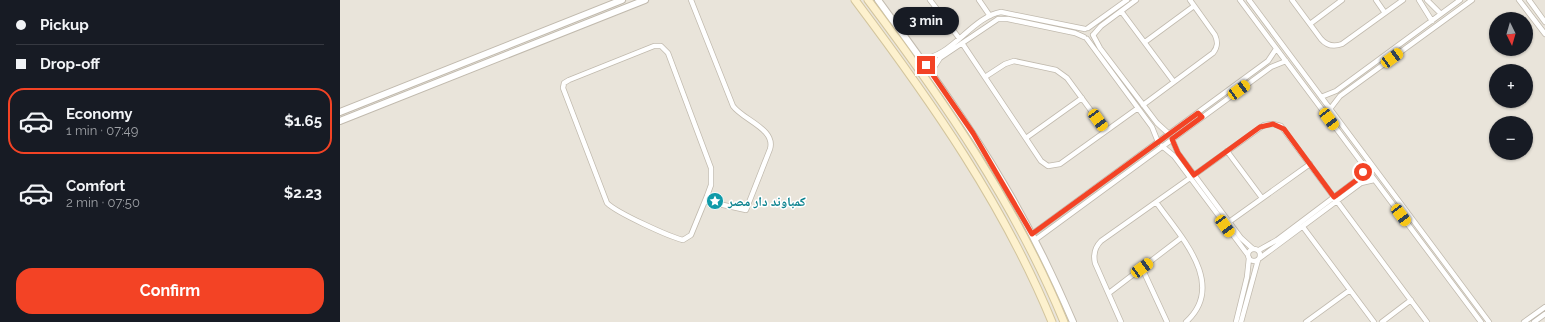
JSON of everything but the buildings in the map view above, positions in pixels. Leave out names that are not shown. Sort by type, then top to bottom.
[{"type":"main road","points":[[855,0],[957,143],[1020,252],[1052,321]]},
{"type":"main road","points":[[868,0],[966,136],[1023,234],[1063,318]]},
{"type":"main road","points":[[1044,302],[1050,302],[1054,297]]},
{"type":"main road","points":[[1052,321],[1055,314],[1063,318]]},
{"type":"street","points":[[340,112],[622,0]]},
{"type":"street","points":[[340,121],[645,0]]},
{"type":"street","points":[[691,0],[733,106],[740,115],[766,132],[771,142],[770,149],[746,210],[705,201]]},
{"type":"street","points":[[878,0],[931,72],[973,133],[1034,237],[1073,322]]},
{"type":"street","points":[[930,0],[961,41],[1041,161],[1052,166],[1060,164],[1138,108]]},
{"type":"street","points":[[979,0],[990,16]]},
{"type":"street","points":[[1127,0],[1086,29],[1083,33],[1085,38],[1154,130],[1158,142]]},
{"type":"street","points":[[921,59],[937,55],[992,22],[1001,19],[1072,33],[1085,38],[1094,35],[1099,27],[1136,0]]},
{"type":"street","points":[[1143,105],[1212,54],[1217,46],[1216,35],[1190,0]]},
{"type":"street","points":[[1240,0],[1481,322]]},
{"type":"street","points":[[1249,0],[1489,322]]},
{"type":"street","points":[[1292,0],[1323,41],[1330,45],[1338,45],[1403,0]]},
{"type":"street","points":[[1310,24],[1342,0]]},
{"type":"street","points":[[1376,0],[1386,13]]},
{"type":"street","points":[[1419,0],[1432,21]]},
{"type":"street","points":[[1427,0],[1441,14]]},
{"type":"street","points":[[1321,97],[1333,93],[1460,0]]},
{"type":"street","points":[[1330,109],[1340,96],[1472,0]]},
{"type":"street","points":[[1519,0],[1545,34]]},
{"type":"street","points":[[1529,0],[1545,22]]},
{"type":"street","points":[[1145,42],[1194,6]]},
{"type":"street","points":[[1121,11],[1174,82]]},
{"type":"street","points":[[931,72],[940,58],[990,16],[1001,12],[1009,12],[1091,29],[1100,48],[1159,126],[1169,134]]},
{"type":"street","points":[[1253,17],[1258,13]]},
{"type":"street","points":[[654,46],[664,48],[668,53],[709,162],[711,186],[705,201],[691,235],[683,240],[610,205],[604,198],[564,91],[564,83],[654,46]]},
{"type":"street","points":[[1034,237],[1158,142],[1255,71],[1270,59],[1276,49]]},
{"type":"street","points":[[985,77],[1005,64],[1014,61],[1056,70],[1067,78],[1106,131]]},
{"type":"street","points":[[1034,237],[1258,76],[1274,65],[1286,61]]},
{"type":"street","points":[[1377,62],[1381,67]]},
{"type":"street","points":[[1255,71],[1258,76]]},
{"type":"street","points":[[1311,95],[1317,92]]},
{"type":"street","points":[[1026,138],[1082,98]]},
{"type":"street","points":[[1198,113],[1202,117]]},
{"type":"street","points":[[1121,322],[1094,259],[1096,247],[1260,127],[1273,124],[1284,129],[1427,322]]},
{"type":"street","points":[[1172,139],[1178,153],[1192,176],[1252,261],[1259,259],[1303,227],[1360,177],[1365,168]]},
{"type":"street","points":[[1162,146],[1172,154],[1192,176],[1244,241],[1253,249],[1259,250],[1277,240],[1362,183],[1374,180]]},
{"type":"street","points":[[1227,151],[1262,198]]},
{"type":"street","points":[[1229,222],[1310,164]]},
{"type":"street","points":[[1156,202],[1199,265],[1202,282],[1198,307],[1186,322]]},
{"type":"street","points":[[1303,227],[1374,322]]},
{"type":"street","points":[[1109,292],[1181,238]]},
{"type":"street","points":[[1427,250],[1432,246]]},
{"type":"street","points":[[1236,322],[1247,277],[1248,257],[1250,250],[1253,249]]},
{"type":"street","points":[[1241,322],[1259,259],[1259,250]]},
{"type":"street","points":[[1142,268],[1167,322]]},
{"type":"street","points":[[1306,322],[1350,290]]},
{"type":"street","points":[[1382,322],[1411,300]]},
{"type":"street","points":[[1524,322],[1545,307]]},
{"type":"street","points":[[1534,322],[1545,314]]},
{"type":"shaded area","points":[[340,0],[1545,0],[1545,322],[340,322]]},
{"type":"place","name":"كمباوند دار مصر","points":[[715,201]]},
{"type":"route","points":[[926,65],[973,133],[1032,234],[1198,113],[1202,117],[1172,139],[1178,153],[1194,175],[1260,127],[1268,124],[1277,124],[1284,129],[1334,197],[1358,179],[1363,172]]}]
